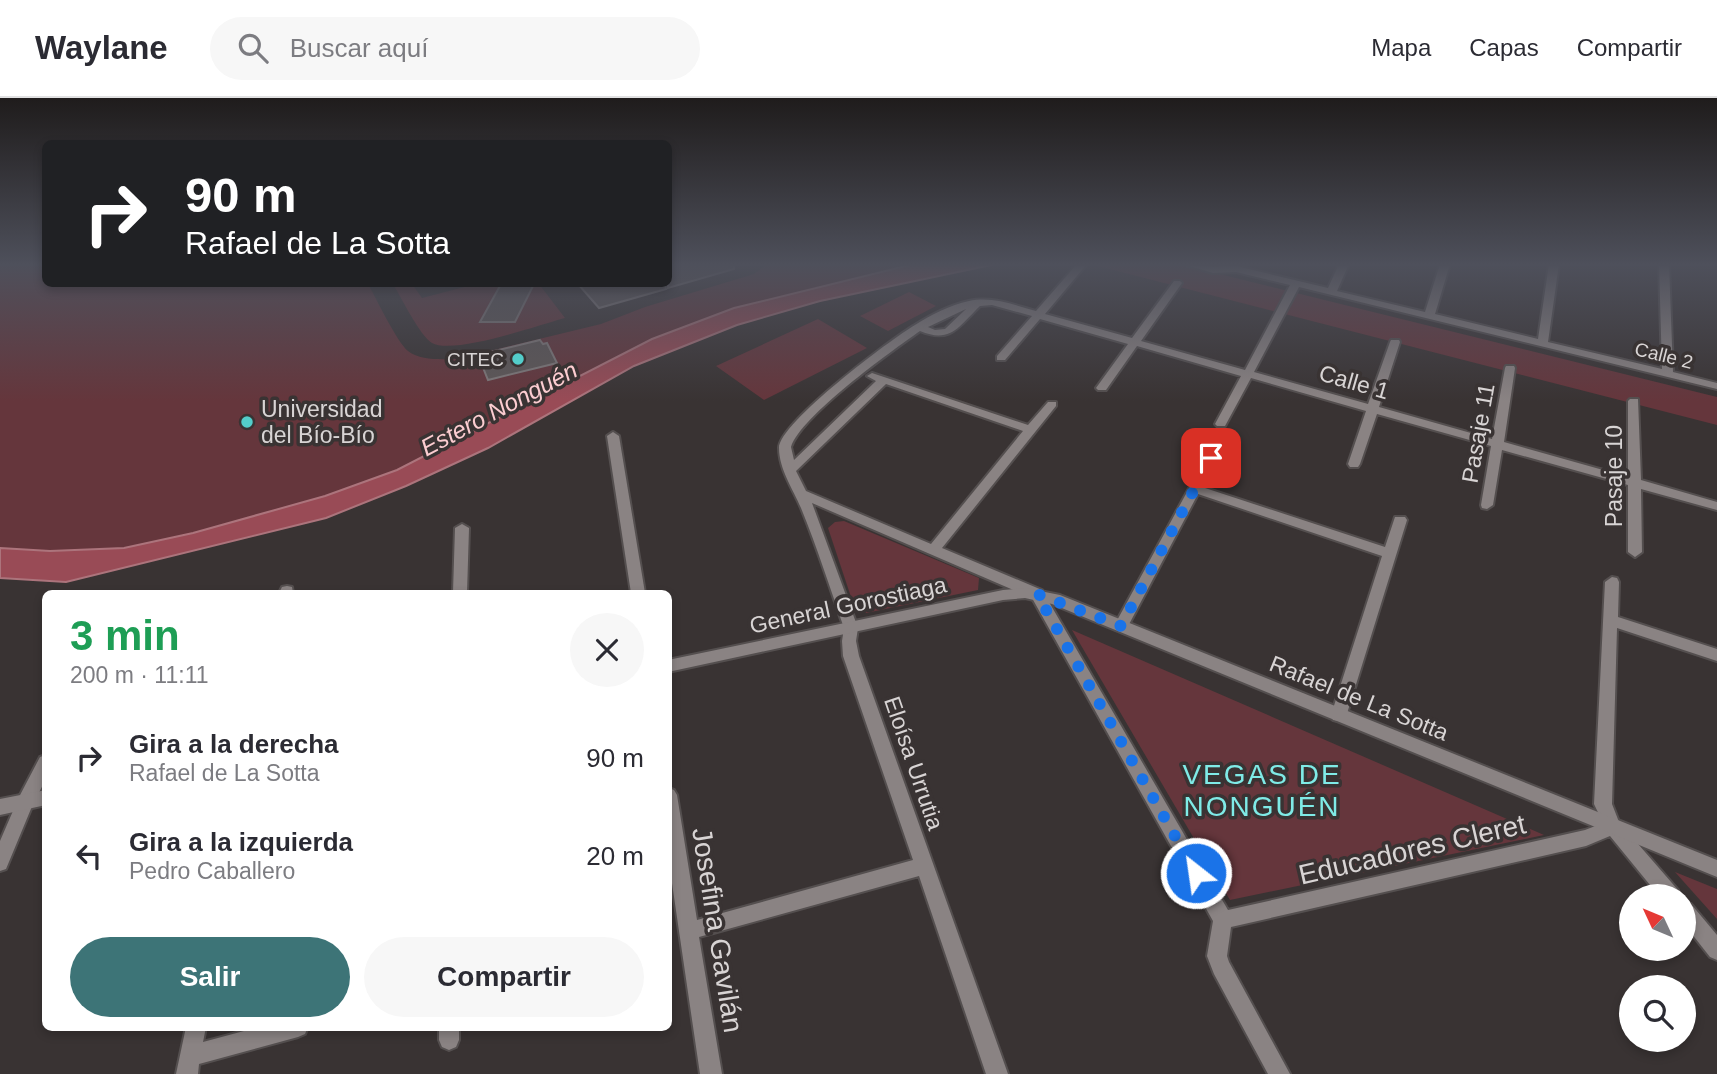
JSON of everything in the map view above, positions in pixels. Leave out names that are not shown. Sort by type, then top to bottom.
[{"type":"street","name":"Calle 1","points":[[919,327],[959,310]]},
{"type":"street","name":"Calle 1","points":[[1015,310],[1717,506]]},
{"type":"street","points":[[1001,358],[1043,310]]},
{"type":"street","points":[[1102,388],[1158,310]]},
{"type":"street","points":[[1221,424],[1282,310]]},
{"type":"street","name":"Calle 2","points":[[1403,310],[1717,386]]},
{"type":"street","points":[[1429,316],[1431,310]]},
{"type":"street","points":[[1542,344],[1547,310]]},
{"type":"street","points":[[1666,310],[1668,374]]},
{"type":"street","name":"Eloísa Urrutia","points":[[919,327],[887,348],[791,431],[785,447],[790,470],[802,494],[851,628],[850,656],[997,1074]]},
{"type":"street","points":[[1354,464],[1395,342]]},
{"type":"street","name":"Pasaje 11","points":[[1487,505],[1510,368]]},
{"type":"street","points":[[790,470],[878,378],[1031,430]]},
{"type":"street","name":"Pasaje 10","points":[[1634,401],[1635,552]]},
{"type":"street","points":[[934,549],[1052,404]]},
{"type":"street","points":[[613,436],[638,590]]},
{"type":"street","points":[[1121,626],[1211,458]]},
{"type":"street","points":[[1195,488],[1390,553]]},
{"type":"street","name":"Rafael de La Sotta","points":[[802,494],[1037,594],[1717,869]]},
{"type":"street","points":[[1339,715],[1400,520]]},
{"type":"street","points":[[460,590],[462,528]]},
{"type":"street","points":[[984,570],[990,586],[986,598]]},
{"type":"street","points":[[1612,582],[1603,804],[1613,827],[1661,884]]},
{"type":"street","name":"General Gorostiaga","points":[[672,665],[986,598],[1014,593],[1037,594]]},
{"type":"street","points":[[1037,594],[1223,920],[1217,956],[1279,1074]]},
{"type":"street","points":[[1611,620],[1717,655]]},
{"type":"street","points":[[0,863],[25,802],[42,770]]},
{"type":"street","points":[[0,807],[42,798]]},
{"type":"street","name":"Josefina Gavilán","points":[[672,821],[711,1074]]},
{"type":"street","name":"Educadores Cleret","points":[[1223,920],[1586,838],[1613,827]]},
{"type":"street","points":[[689,931],[924,866]]},
{"type":"street","points":[[1696,925],[1717,950]]},
{"type":"street","points":[[195,1031],[189,1065],[287,1031]]},
{"type":"shaded area","name":"Universidad del Bío-Bío","points":[[0,310],[382,310],[408,351],[425,358],[457,359],[601,324],[638,310],[730,310],[652,339],[397,470],[325,496],[193,533],[124,548],[50,551],[0,548]]},
{"type":"shaded area","points":[[407,310],[559,310],[565,318],[477,342],[443,346],[427,339]]},
{"type":"shaded area","points":[[730,310],[790,310],[737,325],[634,366],[488,448],[406,486],[326,518],[66,582],[0,578],[0,548],[50,551],[124,548],[193,533],[325,496],[397,470],[652,339]]},
{"type":"shaded area","points":[[873,310],[929,310],[888,331],[860,316]]},
{"type":"shaded area","points":[[1267,310],[1363,310],[1717,397],[1717,425]]},
{"type":"shaded area","points":[[818,319],[867,348],[764,400],[716,366]]},
{"type":"shaded area","points":[[844,521],[979,578],[978,590],[866,613],[855,609],[828,528],[835,522]]},
{"type":"shaded area","points":[[1072,630],[1544,835],[1230,900]]},
{"type":"shaded area","points":[[1675,872],[1717,889],[1717,919],[1696,896],[1696,884],[1686,884]]},
{"type":"building","points":[[487,310],[521,310],[515,322],[480,322]]},
{"type":"building","name":"CITEC","points":[[540,340],[543,344],[547,343],[557,363],[488,380],[478,355]]},
{"type":"place","name":"CITEC","points":[[518,359]]},
{"type":"place","name":"Universidad del Bío-Bío","points":[[247,422]]},
{"type":"district","name":"VEGAS DE NONGUÉN","points":[[1262,790]]},
{"type":"route","points":[[1196,873],[1037,594],[1121,626],[1211,458]]},
{"type":"water label","name":"Estero Nonguén","points":[[499,409]]}]
